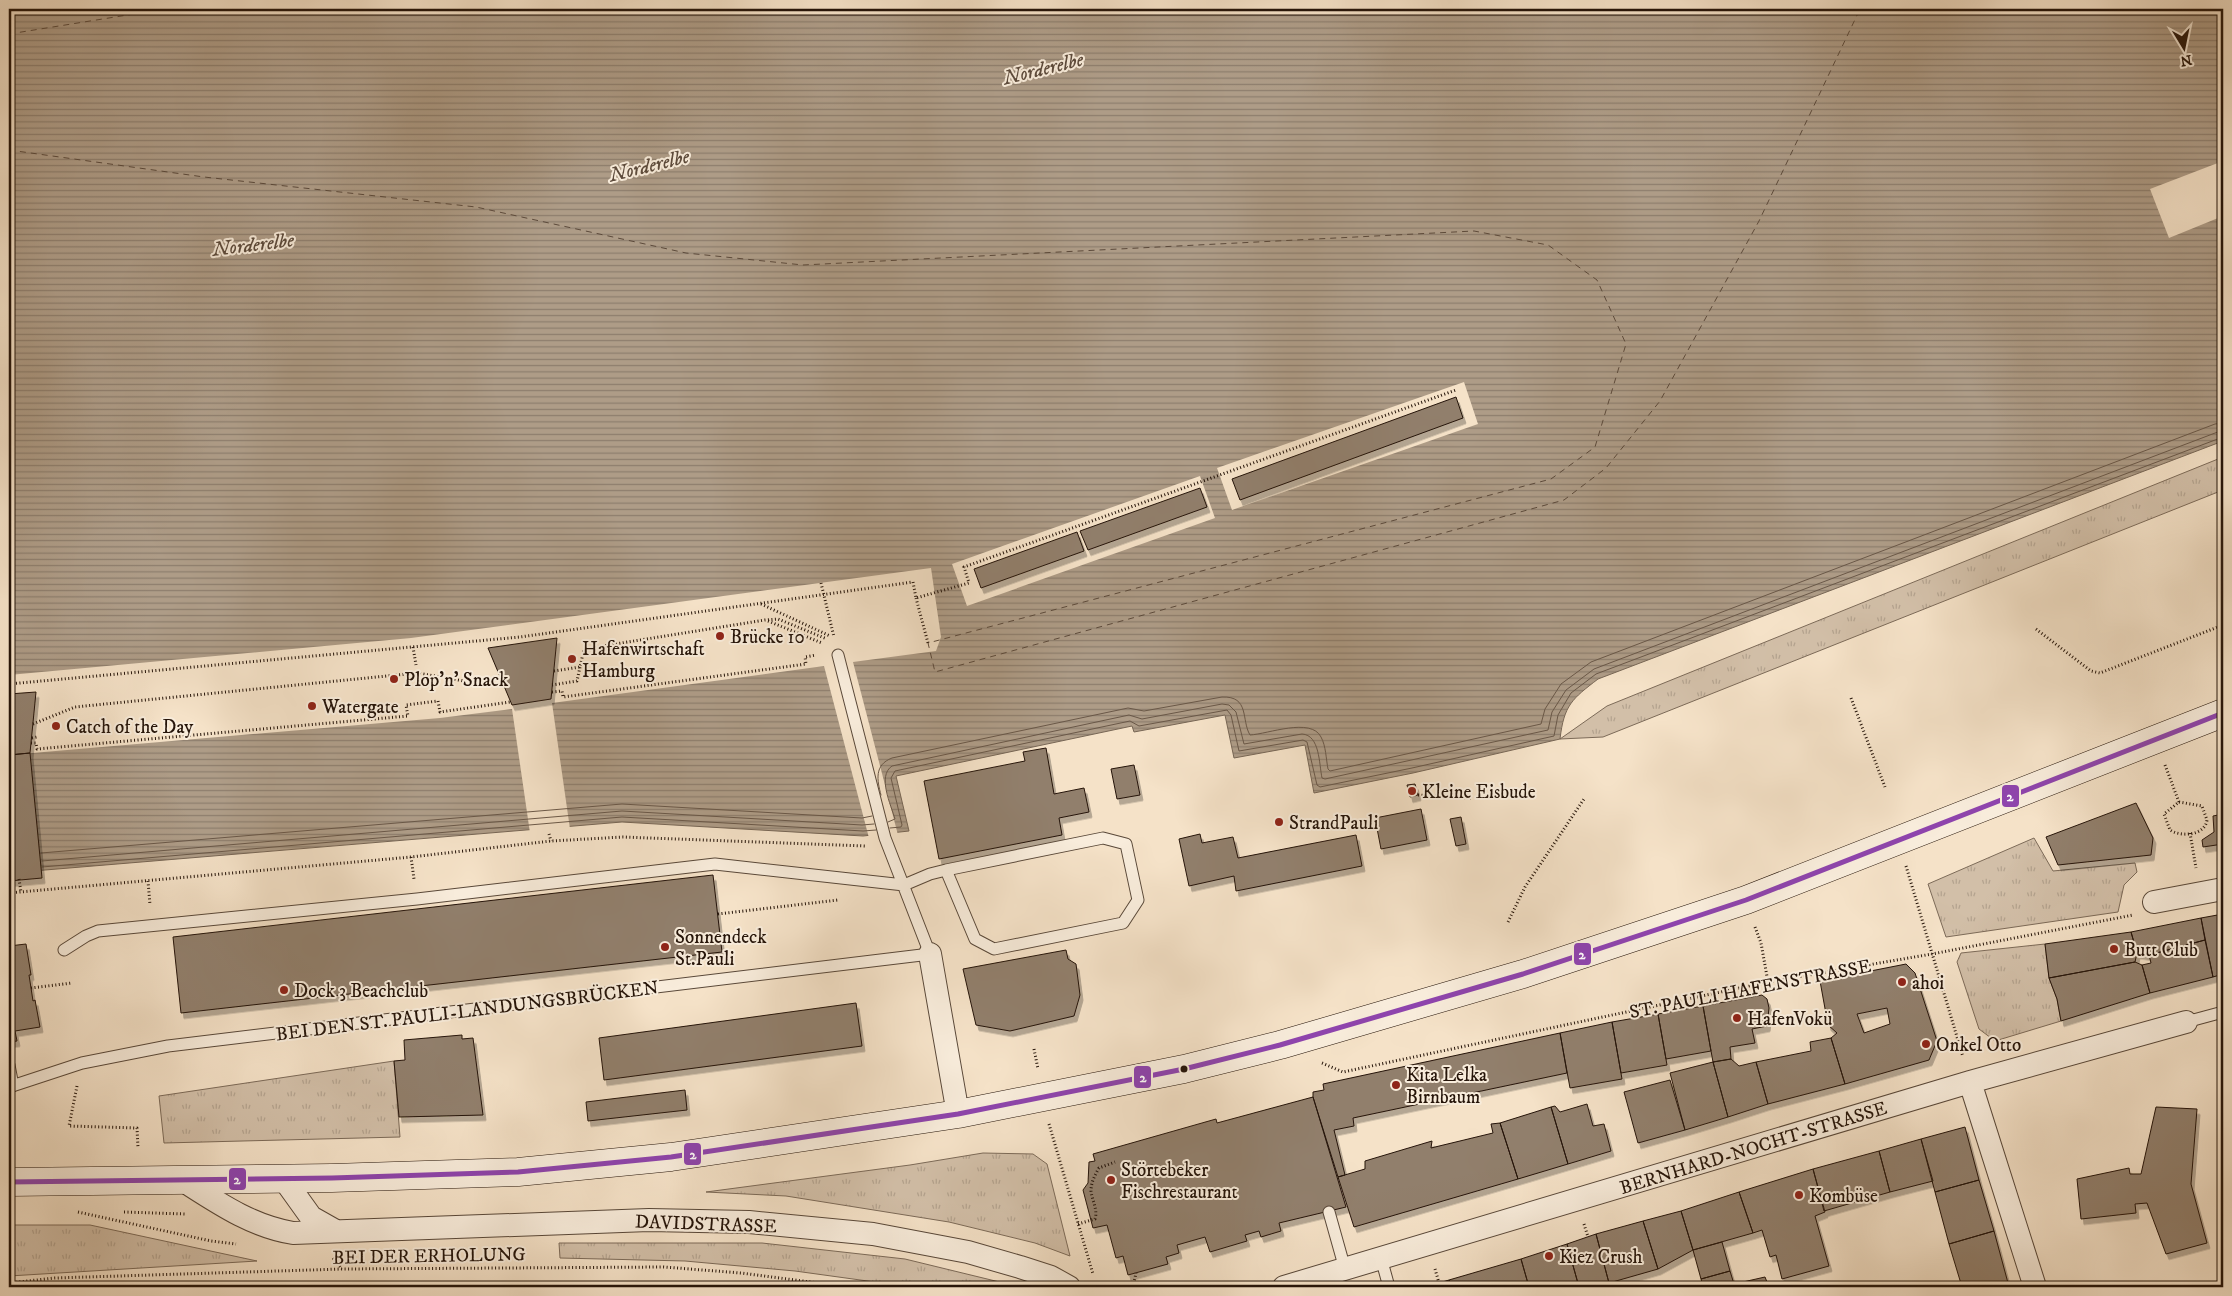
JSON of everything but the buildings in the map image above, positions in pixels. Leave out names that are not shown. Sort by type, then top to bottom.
[{"type":"main road","points":[[9,1182],[518,1172],[671,1158],[958,1114],[1184,1069],[1280,1045],[1524,974],[1612,946],[1746,900],[2223,713]]},
{"type":"street","points":[[2154,902],[2223,889]]},
{"type":"street","points":[[930,954],[958,1114]]},
{"type":"street","name":"BERNHARD-NOCHT-STRASSE","points":[[1284,1287],[1970,1082],[2186,1022]]},
{"type":"street","points":[[1970,1082],[2035,1287]]},
{"type":"street","points":[[283,1178],[311,1216],[334,1230]]},
{"type":"street","name":"DAVIDSTRASSE","points":[[182,1180],[235,1214],[265,1227],[304,1234],[334,1230],[649,1220],[749,1222],[872,1234],[968,1252],[1020,1267],[1051,1278],[1069,1287]]},
{"type":"lane","points":[[838,655],[885,838],[930,954]]},
{"type":"lane","points":[[64,950],[98,931],[457,894],[716,864],[904,885],[930,874],[946,870],[1103,838],[1126,844],[1138,900],[1123,923],[994,949],[975,939],[946,870]]},
{"type":"lane","name":"BEI DEN ST. PAULI-LANDUNGSBRÜCKEN","points":[[11,1086],[82,1063],[168,1046],[930,954]]},
{"type":"lane","name":"BERNHARD-NOCHT-STRASSE","points":[[2186,1022],[2223,1012]]},
{"type":"lane","points":[[9,1065],[11,1086]]},
{"type":"lane","points":[[1329,1212],[1346,1269]]},
{"type":"lane","points":[[1381,1258],[1389,1287]]},
{"type":"path","points":[[916,598],[969,584],[964,567],[1456,390]]},
{"type":"path","points":[[9,684],[520,637],[913,582],[928,643]]},
{"type":"path","points":[[821,583],[832,629]]},
{"type":"path","points":[[760,604],[835,640]]},
{"type":"path","points":[[552,685],[577,682],[584,649],[778,619],[822,637]]},
{"type":"path","points":[[765,620],[820,644]]},
{"type":"path","points":[[2036,629],[2091,671],[2100,673],[2223,624]]},
{"type":"path","points":[[413,647],[416,665]]},
{"type":"path","points":[[552,692],[562,690],[563,697],[806,664],[805,657],[816,655]]},
{"type":"path","points":[[554,671],[580,667]]},
{"type":"path","points":[[33,724],[75,707],[417,673],[470,682],[500,679]]},
{"type":"path","points":[[1851,698],[1885,787]]},
{"type":"path","points":[[31,743],[36,743],[37,749],[408,716],[406,705],[421,701],[438,700],[440,712],[510,702]]},
{"type":"path","points":[[32,738],[37,737]]},
{"type":"path","points":[[2156,740],[2179,802]]},
{"type":"path","points":[[1418,795],[1471,798]]},
{"type":"path","points":[[1508,922],[1525,887],[1584,800]]},
{"type":"path","points":[[2179,802],[2202,806],[2207,818],[2204,828],[2199,832],[2179,834],[2172,832],[2168,827],[2164,814],[2179,802]]},
{"type":"path","points":[[2190,833],[2193,850]]},
{"type":"path","points":[[549,834],[551,841]]},
{"type":"path","points":[[9,892],[411,858],[551,841],[623,838],[874,846],[881,844],[885,838]]},
{"type":"path","points":[[19,880],[21,892]]},
{"type":"path","points":[[1913,889],[1954,1029]]},
{"type":"path","points":[[718,914],[839,900]]},
{"type":"path","name":"ST. PAULI HAFENSTRASSE","points":[[1280,1045],[1343,1072],[1768,982],[1932,954],[2141,913],[2154,902]]},
{"type":"path","points":[[1761,944],[1768,982]]},
{"type":"path","points":[[31,988],[72,983]]},
{"type":"path","points":[[1034,1049],[1038,1072]]},
{"type":"path","points":[[82,1063],[68,1126],[137,1128],[138,1148]]},
{"type":"path","points":[[1049,1123],[1095,1279]]},
{"type":"path","points":[[1078,1224],[1095,1219],[1097,1215],[1091,1192],[1094,1178],[1099,1168],[1114,1162]]},
{"type":"path","points":[[58,1182],[62,1209],[211,1240],[239,1244]]},
{"type":"path","points":[[331,1256],[342,1269]]},
{"type":"path","name":"BEI DER ERHOLUNG","points":[[9,1283],[55,1278],[342,1269],[664,1267],[741,1273],[849,1287]]},
{"type":"path","points":[[1133,1287],[1136,1273]]},
{"type":"green space","points":[[2223,457],[2223,490],[1603,737],[1560,739],[1607,706]]},
{"type":"green space","points":[[2034,838],[2053,871],[2135,863],[2137,872],[2124,885],[2118,912],[1946,937],[1928,884]]},
{"type":"green space","points":[[2045,944],[2049,978],[2057,999],[2061,1021],[1995,1041],[1979,1029],[1957,962],[1961,953]]},
{"type":"green space","points":[[394,1061],[400,1137],[164,1143],[159,1096]]},
{"type":"green space","points":[[983,1153],[1033,1154],[1047,1164],[1070,1256],[1035,1243],[949,1222],[786,1196],[706,1192],[910,1165]]},
{"type":"green space","points":[[9,1225],[90,1225],[257,1261],[9,1276]]},
{"type":"green space","points":[[559,1243],[762,1243],[905,1259],[1020,1287],[911,1287],[795,1271],[685,1261],[560,1258]]},
{"type":"water","name":"Norderelbe","points":[[9,9],[2223,9],[2223,441],[1598,679],[1576,698],[1567,710],[1560,739],[1413,773],[1314,793],[1305,745],[1234,758],[1225,715],[1134,732],[1132,726],[896,776],[909,831],[863,836],[622,822],[9,873]]},
{"type":"pier","points":[[2223,161],[2223,216],[2169,238],[2150,189]]},
{"type":"pier","points":[[1464,382],[1478,424],[1232,510],[1217,468]]},
{"type":"pier","points":[[1200,476],[1215,518],[967,606],[952,564]]},
{"type":"pier","points":[[931,568],[941,637],[936,651],[853,662],[898,835],[869,838],[824,666],[552,703],[570,829],[530,833],[512,709],[440,718],[9,755],[9,675],[411,638]]},
{"type":"ferry route","points":[[9,11],[23,9]]},
{"type":"ferry route","points":[[9,34],[165,9]]},
{"type":"ferry route","points":[[9,150],[204,177],[476,207],[686,253],[803,265],[1474,231],[1548,245],[1597,280],[1626,344],[1595,447],[1551,479],[928,643],[935,672],[1564,500],[1606,468],[1660,401],[1759,221],[1860,9]]},
{"type":"transit line","name":"2","points":[[9,1182],[332,1178],[518,1172],[671,1157],[958,1114],[1184,1069],[1280,1045],[1523,974],[1746,900],[2223,713]]},
{"type":"place","name":"Brücke 10","points":[[720,636]]},
{"type":"place","name":"Hafenwirtschaft Hamburg","points":[[572,659]]},
{"type":"place","name":"Plop'n' Snack","points":[[394,679]]},
{"type":"place","name":"Watergate","points":[[312,706]]},
{"type":"place","name":"Catch of the Day","points":[[56,726]]},
{"type":"place","name":"Kleine Eisbude","points":[[1412,791]]},
{"type":"place","name":"StrandPauli","points":[[1279,822]]},
{"type":"place","name":"Sonnendeck St.Pauli","points":[[665,947]]},
{"type":"place","name":"Butt Club","points":[[2114,949]]},
{"type":"place","name":"ahoi","points":[[1902,982]]},
{"type":"place","name":"Dock 3 Beachclub","points":[[284,990]]},
{"type":"place","name":"HafenVokü","points":[[1737,1018]]},
{"type":"place","name":"Onkel Otto","points":[[1926,1044]]},
{"type":"place","name":"Kita Lelka Birnbaum","points":[[1396,1085]]},
{"type":"place","name":"Störtebeker Fischrestaurant","points":[[1111,1180]]},
{"type":"place","name":"Kombüse","points":[[1799,1195]]},
{"type":"place","name":"Kiez Crush","points":[[1549,1256]]}]
